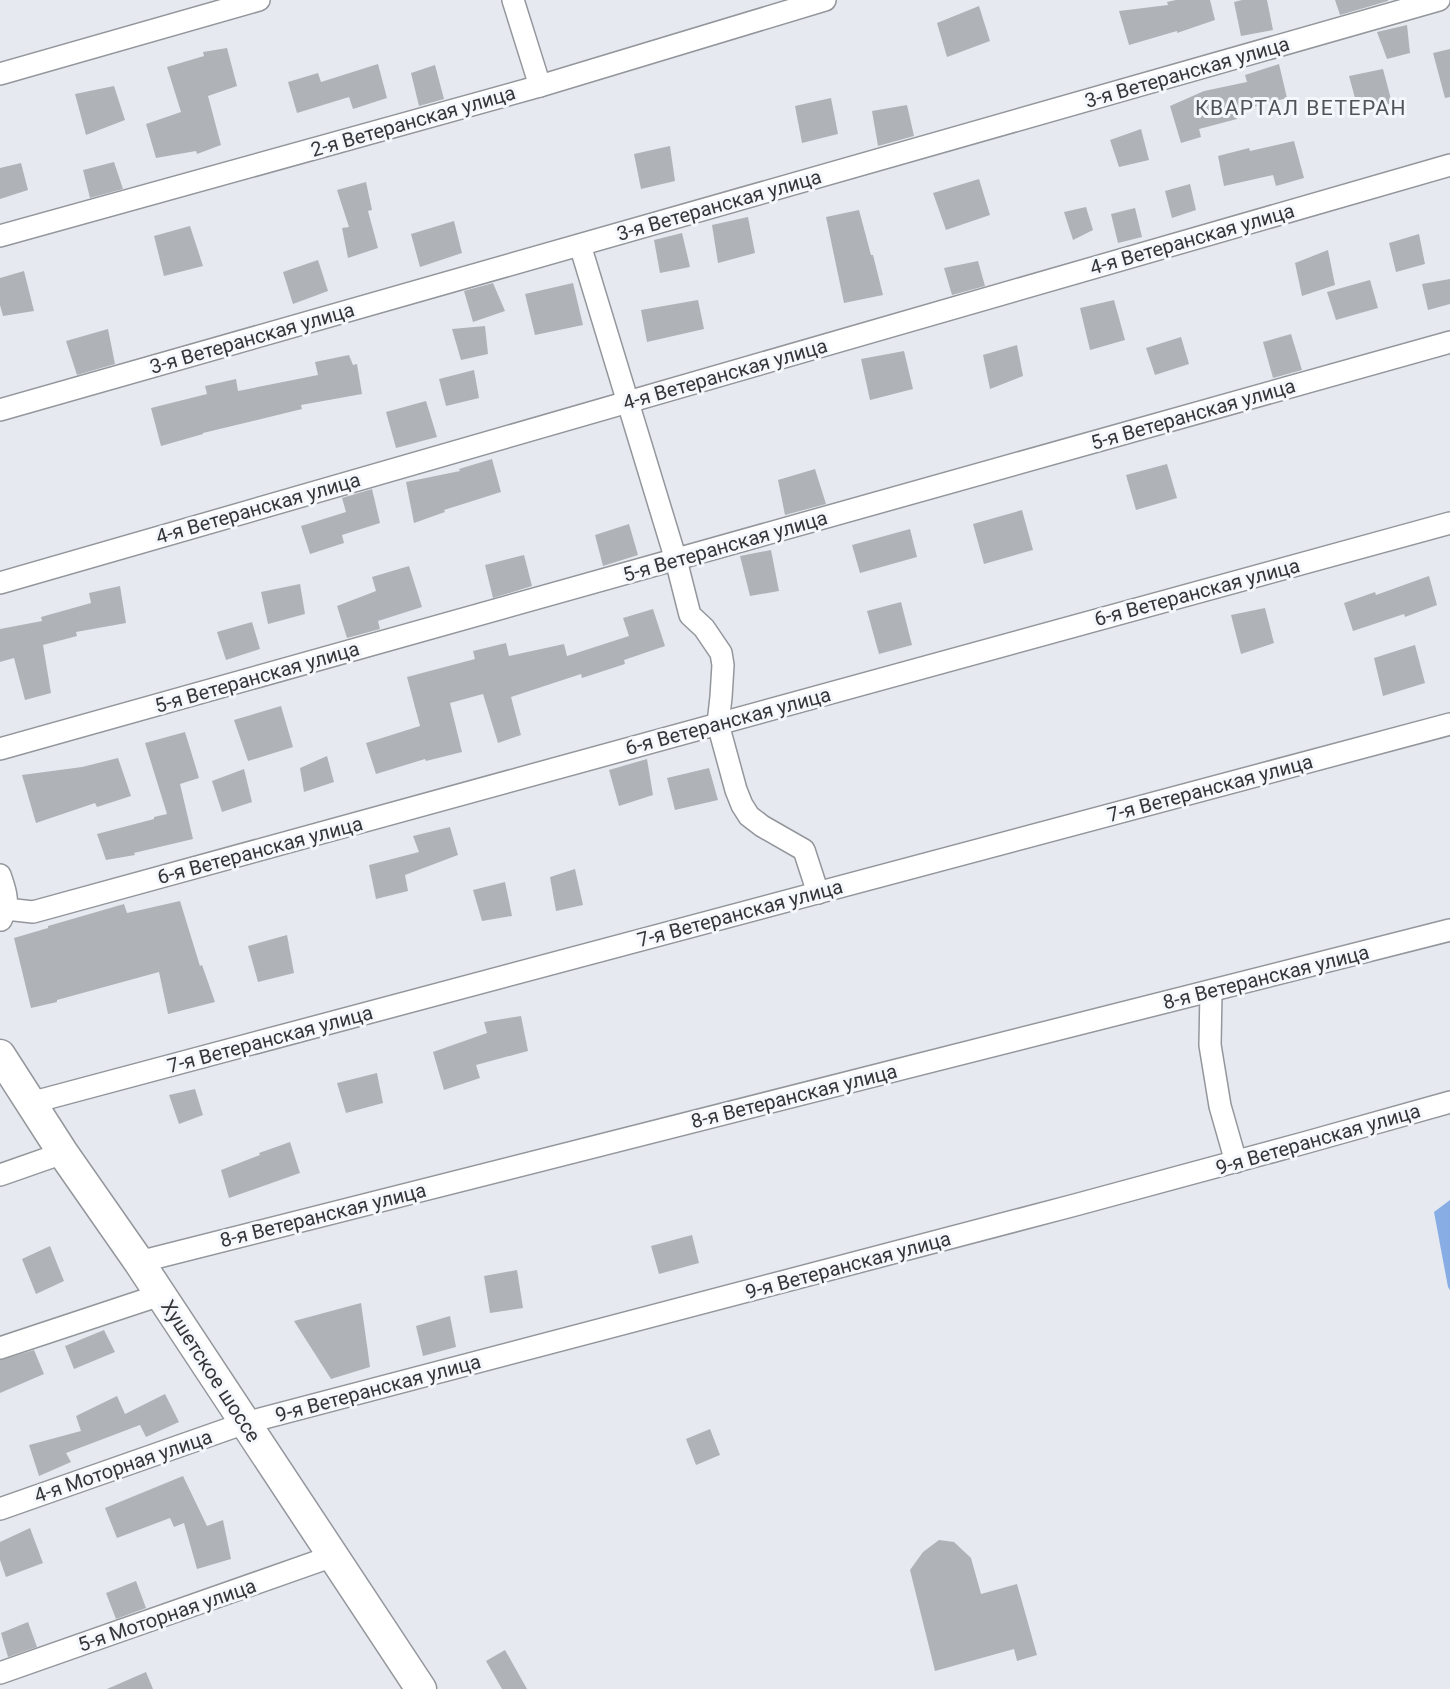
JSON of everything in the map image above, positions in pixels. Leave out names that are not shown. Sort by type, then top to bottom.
[{"type":"main road","name":"Хушетское шоссе","points":[[0,1055],[421,1689]]},
{"type":"street","points":[[0,74],[260,0]]},
{"type":"street","points":[[513,0],[540,86]]},
{"type":"street","name":"2-я Ветеранская улица","points":[[0,236],[540,86],[825,0]]},
{"type":"street","name":"3-я Ветеранская улица","points":[[0,410],[1439,0]]},
{"type":"street","name":"4-я Ветеранская улица","points":[[0,583],[1450,165]]},
{"type":"street","points":[[580,245],[676,560],[690,615],[704,628],[721,653],[723,665],[718,724],[741,804],[749,816],[762,826],[804,850],[818,893]]},
{"type":"street","name":"5-я Ветеранская улица","points":[[0,749],[1450,342]]},
{"type":"street","name":"6-я Ветеранская улица","points":[[3,916],[33,912],[1450,523]]},
{"type":"street","name":"7-я Ветеранская улица","points":[[30,1103],[1450,724]]},
{"type":"street","points":[[0,875],[6,893],[3,916]]},
{"type":"street","name":"8-я Ветеранская улица","points":[[139,1262],[1450,930]]},
{"type":"street","points":[[1210,991],[1210,1045],[1220,1106],[1236,1162]]},
{"type":"street","name":"9-я Ветеранская улица","points":[[245,1423],[1236,1162],[1450,1102]]},
{"type":"street","points":[[0,1175],[63,1153]]},
{"type":"street","points":[[0,1348],[160,1294]]},
{"type":"street","name":"4-я Моторная улица","points":[[0,1509],[245,1423]]},
{"type":"street","name":"5-я Моторная улица","points":[[0,1673],[333,1556]]},
{"type":"water","points":[[1450,1200],[1450,1290],[1434,1212]]},
{"type":"building","points":[[1210,0],[1215,20],[1177,33],[1177,31],[1129,45],[1119,11],[1168,5],[1167,2]]},
{"type":"building","points":[[1267,0],[1273,30],[1241,36],[1234,2]]},
{"type":"building","points":[[1335,0],[1388,0],[1388,1],[1340,15]]},
{"type":"building","points":[[979,6],[990,41],[947,57],[937,23]]},
{"type":"building","points":[[1407,25],[1410,53],[1387,59],[1377,32]]},
{"type":"building","points":[[227,48],[237,86],[208,96],[221,145],[197,154],[196,151],[156,158],[146,124],[181,112],[167,67],[204,56],[203,52]]},
{"type":"building","points":[[1450,49],[1450,97],[1445,98],[1433,53]]},
{"type":"building","points":[[378,64],[387,98],[353,109],[349,97],[297,113],[288,82],[318,73],[321,82]]},
{"type":"building","points":[[1279,64],[1287,98],[1235,112],[1237,119],[1199,129],[1201,137],[1181,143],[1170,106],[1204,91],[1247,82],[1245,75]]},
{"type":"building","points":[[435,65],[444,99],[419,106],[411,73]]},
{"type":"building","points":[[1383,69],[1392,103],[1359,113],[1349,76]]},
{"type":"building","points":[[114,86],[125,120],[86,135],[75,94]]},
{"type":"building","points":[[831,98],[838,134],[802,143],[795,106]]},
{"type":"building","points":[[907,105],[914,136],[878,146],[872,111]]},
{"type":"building","points":[[1141,129],[1149,160],[1119,167],[1110,140]]},
{"type":"building","points":[[1294,141],[1304,178],[1276,186],[1273,175],[1224,186],[1218,156],[1249,148],[1250,151]]},
{"type":"building","points":[[670,146],[675,181],[641,189],[634,154]]},
{"type":"building","points":[[114,162],[123,189],[90,198],[83,170]]},
{"type":"building","points":[[21,163],[28,190],[0,199],[0,168]]},
{"type":"building","points":[[979,179],[990,215],[946,230],[933,193]]},
{"type":"building","points":[[366,182],[372,210],[368,211],[378,248],[348,258],[342,228],[349,227],[337,190]]},
{"type":"building","points":[[1190,184],[1196,210],[1172,218],[1165,191]]},
{"type":"building","points":[[1086,207],[1093,230],[1073,240],[1064,212]]},
{"type":"building","points":[[1135,208],[1142,237],[1118,243],[1111,214]]},
{"type":"building","points":[[859,210],[883,295],[844,303],[826,217]]},
{"type":"building","points":[[748,217],[755,253],[718,263],[712,225]]},
{"type":"building","points":[[454,221],[462,253],[420,267],[411,234]]},
{"type":"building","points":[[190,226],[203,266],[164,276],[154,236]]},
{"type":"building","points":[[682,233],[690,267],[660,273],[654,240]]},
{"type":"building","points":[[1419,234],[1425,264],[1396,272],[1389,243]]},
{"type":"building","points":[[1328,250],[1335,285],[1302,296],[1295,263]]},
{"type":"building","points":[[318,260],[328,291],[293,304],[283,272]]},
{"type":"building","points":[[978,261],[985,286],[952,295],[944,268]]},
{"type":"building","points":[[24,271],[34,311],[3,316],[0,305],[0,278]]},
{"type":"building","points":[[1450,279],[1450,304],[1428,310],[1422,284]]},
{"type":"building","points":[[1370,280],[1378,308],[1336,320],[1327,292]]},
{"type":"building","points":[[493,283],[505,311],[473,322],[464,291]]},
{"type":"building","points":[[573,283],[583,325],[535,335],[525,294]]},
{"type":"building","points":[[698,300],[704,329],[647,342],[641,310]]},
{"type":"building","points":[[1114,300],[1125,340],[1090,350],[1080,308]]},
{"type":"building","points":[[485,326],[488,354],[461,360],[452,329]]},
{"type":"building","points":[[108,329],[115,364],[77,375],[66,341]]},
{"type":"building","points":[[1291,334],[1302,370],[1273,378],[1263,342]]},
{"type":"building","points":[[1181,337],[1189,364],[1155,375],[1146,348]]},
{"type":"building","points":[[1017,345],[1023,376],[990,389],[983,355]]},
{"type":"building","points":[[904,351],[913,389],[870,400],[861,359]]},
{"type":"building","points":[[349,355],[353,365],[357,364],[362,394],[301,405],[302,409],[203,433],[161,446],[151,408],[207,394],[205,386],[236,379],[238,391],[318,375],[315,362]]},
{"type":"building","points":[[474,370],[479,398],[446,406],[439,379]]},
{"type":"building","points":[[426,401],[437,437],[396,448],[386,412]]},
{"type":"building","points":[[492,459],[501,492],[444,510],[445,512],[414,523],[406,482],[460,471],[459,469]]},
{"type":"building","points":[[1167,464],[1177,498],[1136,510],[1126,475]]},
{"type":"building","points":[[815,469],[826,504],[785,515],[778,480]]},
{"type":"building","points":[[372,489],[380,523],[342,535],[344,543],[310,554],[301,526],[346,512],[342,498]]},
{"type":"building","points":[[1022,510],[1033,550],[984,564],[973,524]]},
{"type":"building","points":[[629,524],[638,555],[603,566],[595,535]]},
{"type":"building","points":[[910,529],[917,557],[860,573],[852,545]]},
{"type":"building","points":[[771,550],[779,591],[750,596],[740,556]]},
{"type":"building","points":[[524,555],[532,586],[493,598],[485,565]]},
{"type":"building","points":[[409,566],[422,607],[378,621],[380,629],[347,638],[337,606],[376,591],[372,577]]},
{"type":"building","points":[[1429,576],[1437,605],[1405,617],[1404,614],[1353,631],[1344,603],[1375,592],[1376,595]]},
{"type":"building","points":[[300,584],[305,614],[268,624],[261,592]]},
{"type":"building","points":[[120,586],[126,623],[76,632],[77,636],[43,645],[51,693],[25,700],[14,658],[0,662],[0,629],[42,621],[41,617],[91,603],[89,593]]},
{"type":"building","points":[[901,602],[912,645],[879,654],[867,611]]},
{"type":"building","points":[[1265,608],[1274,643],[1241,654],[1231,615]]},
{"type":"building","points":[[653,609],[665,646],[624,660],[625,664],[582,678],[581,674],[511,697],[521,735],[498,743],[483,694],[450,703],[462,752],[426,761],[425,759],[376,774],[366,743],[420,726],[407,677],[475,659],[473,651],[506,643],[509,656],[564,644],[567,656],[629,636],[623,618]]},
{"type":"building","points":[[252,622],[260,649],[226,660],[217,632]]},
{"type":"building","points":[[1415,645],[1425,683],[1383,696],[1374,658]]},
{"type":"building","points":[[281,706],[293,747],[248,761],[234,720]]},
{"type":"building","points":[[185,732],[199,778],[180,784],[193,839],[134,853],[135,855],[106,860],[97,834],[167,814],[145,743]]},
{"type":"building","points":[[327,756],[334,782],[304,792],[300,768]]},
{"type":"building","points":[[118,758],[131,796],[97,807],[95,803],[36,823],[22,775],[82,767]]},
{"type":"building","points":[[647,759],[653,795],[619,806],[609,770]]},
{"type":"building","points":[[709,768],[718,800],[675,810],[667,778]]},
{"type":"building","points":[[244,769],[252,802],[222,812],[212,781]]},
{"type":"building","points":[[450,827],[458,855],[405,875],[408,891],[376,899],[369,865],[419,852],[413,836]]},
{"type":"building","points":[[575,869],[583,905],[556,911],[550,877]]},
{"type":"building","points":[[505,882],[512,916],[482,921],[473,890]]},
{"type":"building","points":[[180,901],[200,966],[202,965],[215,1002],[168,1014],[159,972],[31,1008],[14,938],[124,904],[127,913]]},
{"type":"building","points":[[287,935],[294,973],[258,982],[248,946]]},
{"type":"building","points":[[521,1016],[528,1051],[476,1065],[480,1078],[444,1090],[433,1052],[487,1033],[484,1022]]},
{"type":"building","points":[[377,1073],[383,1103],[346,1113],[337,1083]]},
{"type":"building","points":[[195,1089],[203,1115],[179,1124],[169,1095]]},
{"type":"building","points":[[290,1142],[300,1173],[229,1198],[221,1170]]},
{"type":"building","points":[[692,1235],[699,1263],[659,1274],[651,1246]]},
{"type":"building","points":[[50,1246],[64,1281],[36,1294],[22,1259]]},
{"type":"building","points":[[517,1270],[523,1308],[490,1313],[484,1276]]},
{"type":"building","points":[[361,1303],[370,1367],[331,1379],[294,1321]]},
{"type":"building","points":[[450,1316],[456,1347],[423,1356],[416,1326]]},
{"type":"building","points":[[104,1330],[115,1352],[74,1369],[65,1346]]},
{"type":"building","points":[[34,1350],[44,1374],[0,1393],[0,1360]]},
{"type":"building","points":[[165,1394],[179,1422],[146,1437],[140,1425],[66,1453],[71,1462],[39,1476],[29,1445],[81,1431],[76,1416],[117,1396],[125,1414]]},
{"type":"building","points":[[710,1429],[720,1455],[696,1465],[686,1439]]},
{"type":"building","points":[[183,1476],[207,1526],[223,1520],[231,1559],[197,1569],[184,1523],[174,1527],[170,1518],[117,1538],[105,1508]]},
{"type":"building","points":[[30,1528],[43,1563],[6,1577],[0,1560],[0,1542]]},
{"type":"building","points":[[939,1540],[954,1542],[971,1558],[981,1594],[1017,1584],[1037,1655],[1017,1661],[1014,1649],[935,1671],[910,1570],[923,1552]]},
{"type":"building","points":[[136,1581],[146,1608],[116,1619],[106,1593]]},
{"type":"building","points":[[28,1622],[37,1647],[8,1657],[1,1633]]},
{"type":"building","points":[[505,1650],[527,1689],[502,1689],[486,1661]]},
{"type":"building","points":[[146,1672],[153,1689],[107,1689]]},
{"type":"district","name":"КВАРТАЛ ВЕТЕРАН","points":[[1301,108]]}]
